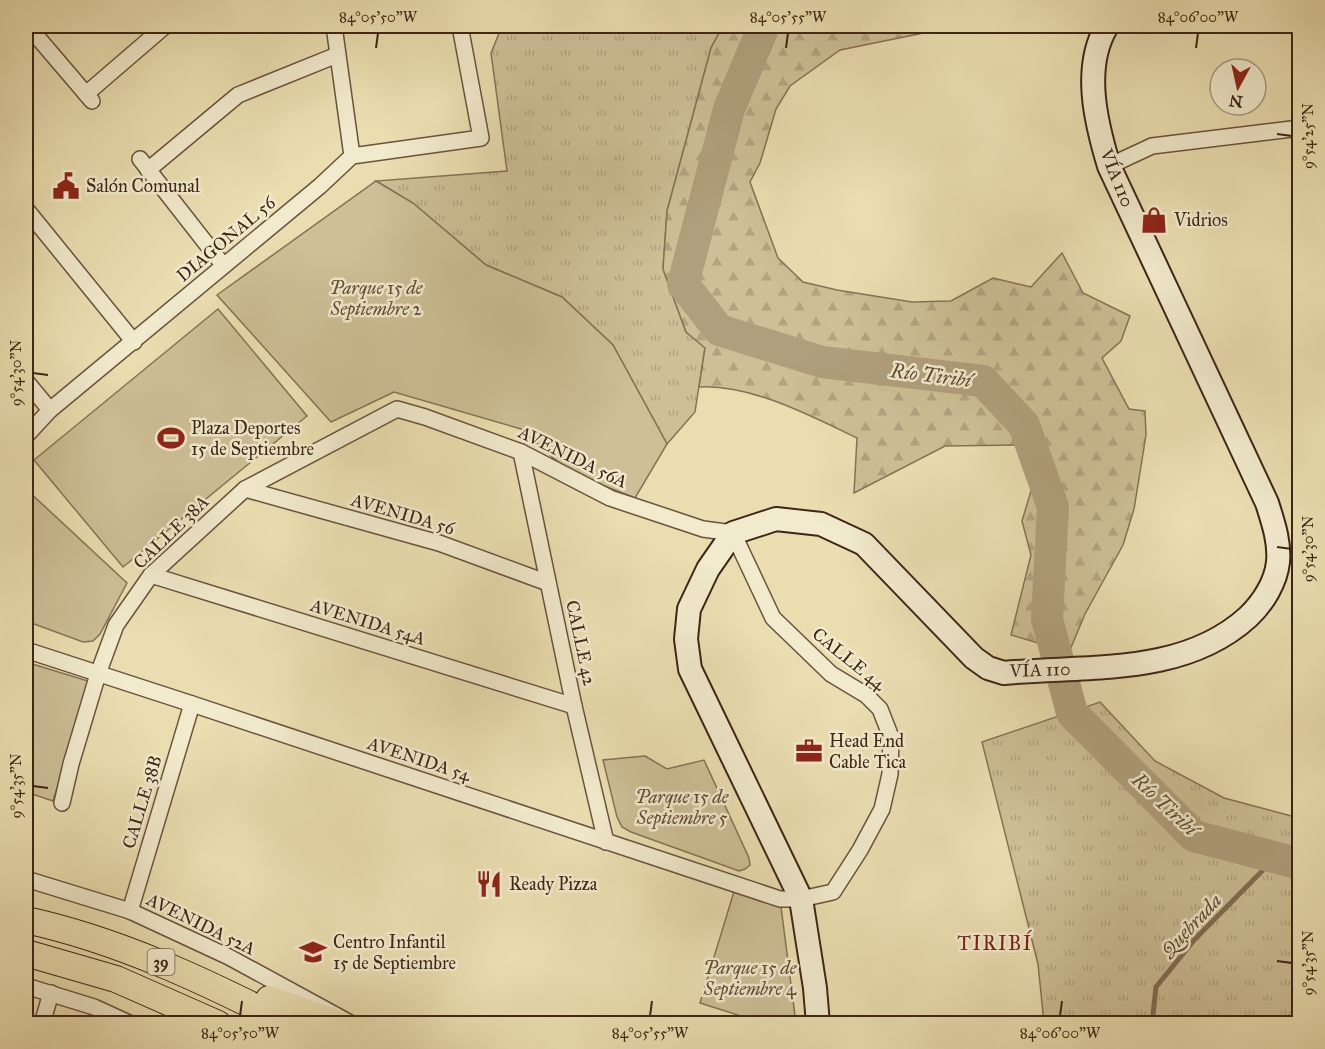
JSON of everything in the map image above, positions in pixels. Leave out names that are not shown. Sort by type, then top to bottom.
[{"type":"highway","name":"39","points":[[26,920],[48,924],[118,946],[165,964],[289,1023]]},
{"type":"highway","name":"39","points":[[26,953],[116,979],[218,1023]]},
{"type":"highway","points":[[165,964],[339,1023]]},
{"type":"highway","points":[[116,979],[188,1023]]},
{"type":"main road","name":"VÍA 110","points":[[733,533],[776,519],[821,524],[864,544],[974,658],[988,668],[1004,673],[1116,667],[1168,657],[1199,648],[1221,638],[1258,608],[1271,586],[1278,562],[1275,533],[1267,503],[1109,166],[1099,133],[1094,91],[1099,44],[1107,26]]},
{"type":"main road","points":[[733,533],[708,569],[689,609],[686,639],[690,669],[801,899],[818,1023]]},
{"type":"street","points":[[28,26],[89,98],[165,26]]},
{"type":"street","points":[[334,26],[352,156],[481,138],[460,26]]},
{"type":"street","points":[[224,265],[144,164],[238,95],[337,55]]},
{"type":"street","points":[[1109,166],[1152,146],[1299,128]]},
{"type":"street","name":"DIAGONAL 56","points":[[26,436],[50,410],[320,186],[352,156]]},
{"type":"street","points":[[26,209],[134,342]]},
{"type":"street","points":[[26,381],[50,410]]},
{"type":"street","name":"AVENIDA 56A","points":[[397,409],[521,452],[610,498],[703,529],[733,533]]},
{"type":"street","name":"CALLE 38A","points":[[62,803],[98,674],[116,625],[151,575],[245,489],[397,409]]},
{"type":"street","name":"CALLE 42","points":[[521,452],[574,706],[606,842]]},
{"type":"street","name":"AVENIDA 56","points":[[245,489],[440,543],[548,583]]},
{"type":"street","name":"CALLE 44","points":[[733,533],[773,618],[831,674],[866,695],[880,709],[891,737],[890,774],[882,809],[860,850],[832,892],[801,899]]},
{"type":"street","name":"AVENIDA 54A","points":[[151,575],[574,706]]},
{"type":"street","name":"AVENIDA 54","points":[[26,650],[780,899],[801,899]]},
{"type":"street","name":"CALLE 38B","points":[[130,911],[192,704]]},
{"type":"street","name":"AVENIDA 52A","points":[[26,879],[130,911],[229,957],[352,1023]]},
{"type":"street","points":[[26,986],[94,1007],[131,1023]]},
{"type":"street","points":[[42,1023],[51,993]]},
{"type":"green space","points":[[502,26],[723,26],[711,48],[667,211],[663,269],[686,332],[705,347],[695,412],[667,444],[613,345],[562,297],[486,265],[413,203],[376,181],[507,171],[491,53]]},
{"type":"green space","points":[[723,26],[958,26],[840,50],[790,86],[776,109],[760,163],[750,182],[778,258],[803,282],[912,302],[951,301],[993,278],[1031,287],[1062,253],[1083,293],[1130,316],[1121,341],[1102,358],[1129,409],[1145,411],[1146,435],[1134,509],[1123,545],[1085,614],[1069,652],[1011,635],[1031,555],[1022,521],[1034,481],[1021,445],[945,446],[854,493],[857,438],[801,411],[760,396],[719,387],[699,387],[705,348],[686,332],[663,269],[667,211],[711,48]]},
{"type":"green space","name":"Parque 15 de Septiembre 2","points":[[376,181],[413,203],[486,265],[562,297],[613,345],[667,444],[635,498],[569,472],[521,429],[394,392],[331,422],[217,295]]},
{"type":"green space","name":"Plaza Deportes 15 de Septiembre","points":[[218,309],[307,416],[123,567],[34,460]]},
{"type":"green space","points":[[26,489],[127,583],[100,634],[93,641],[83,642],[26,621]]},
{"type":"green space","points":[[26,662],[91,682],[53,801],[26,792]]},
{"type":"green space","points":[[1100,702],[1155,761],[1224,798],[1299,818],[1299,1023],[1044,1023],[1038,964],[982,742]]},
{"type":"green space","name":"Parque 15 de Septiembre 5","points":[[645,756],[667,769],[704,760],[749,858],[750,865],[739,871],[622,827],[617,817],[603,760]]},
{"type":"green space","name":"Parque 15 de Septiembre 4","points":[[736,885],[780,899],[796,1023],[763,1023],[700,1003]]},
{"type":"waterway","name":"Río Tiribí","points":[[764,26],[729,109],[683,284],[719,330],[822,362],[983,381],[1024,425],[1053,507],[1047,619],[1072,713],[1194,836],[1300,864]]},
{"type":"waterway","name":"Quebrada","points":[[1152,1024],[1156,987],[1195,939],[1275,858]]},
{"type":"place","name":"Salón Comunal","points":[[66,186]]},
{"type":"place","name":"Vidrios","points":[[1154,220]]},
{"type":"place","name":"Plaza Deportes 15 de Septiembre","points":[[171,438]]},
{"type":"place","name":"Head End Cable Tica","points":[[809,751]]},
{"type":"place","name":"Ready Pizza","points":[[489,884]]},
{"type":"place","name":"Centro Infantil 15 de Septiembre","points":[[313,952]]},
{"type":"district","name":"TIRIBÍ","points":[[995,943]]}]
